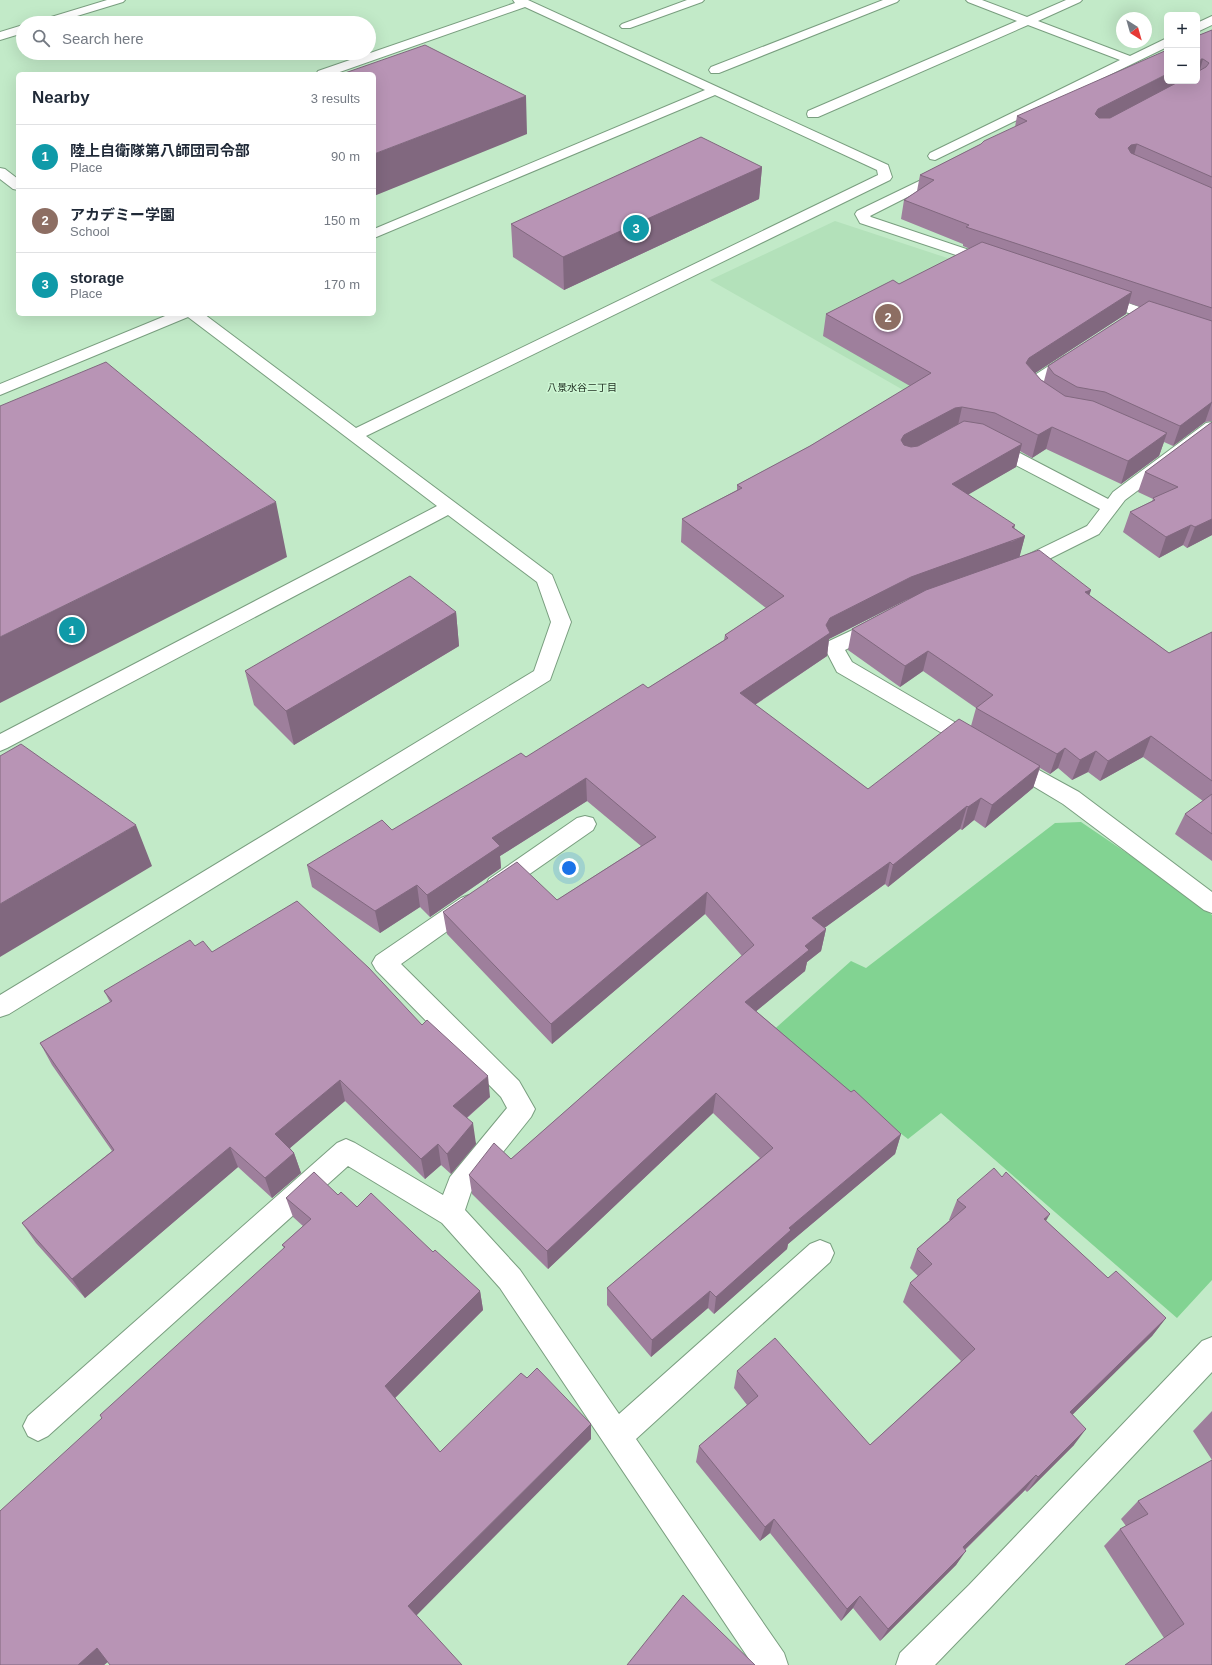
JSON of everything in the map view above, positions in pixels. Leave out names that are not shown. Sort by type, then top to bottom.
[{"type":"street","points":[[65,16],[119,0]]},
{"type":"street","points":[[626,26],[698,0]]},
{"type":"street","points":[[715,70],[893,0]]},
{"type":"street","points":[[972,0],[1130,60]]},
{"type":"street","points":[[814,114],[1076,0]]},
{"type":"street","points":[[354,435],[885,177],[883,168],[522,1],[376,54]]},
{"type":"street","points":[[1200,26],[1212,20]]},
{"type":"street","points":[[0,36],[16,31]]},
{"type":"street","points":[[935,156],[1164,43]]},
{"type":"street","points":[[327,72],[360,60]]},
{"type":"street","points":[[376,233],[714,91]]},
{"type":"street","points":[[958,166],[862,214],[864,220],[1008,268]]},
{"type":"street","points":[[0,172],[16,183]]},
{"type":"street","points":[[1082,292],[1135,317],[1212,337]]},
{"type":"street","points":[[0,390],[178,316]]},
{"type":"street","points":[[0,1007],[543,675],[561,622],[545,579],[197,316]]},
{"type":"street","points":[[1054,406],[1042,398],[1030,385],[1082,351]]},
{"type":"street","points":[[1004,572],[1026,565],[1093,530],[1119,496],[1168,452],[1212,427]]},
{"type":"street","points":[[976,439],[990,444],[1110,507]]},
{"type":"street","points":[[0,743],[449,507]]},
{"type":"street","points":[[888,619],[834,648],[844,667],[1071,798],[1212,904]]},
{"type":"street","points":[[451,1214],[459,1186],[522,1109],[510,1089],[384,963],[585,824]]},
{"type":"street","points":[[38,1426],[346,1151],[451,1214],[510,1279],[772,1665]]},
{"type":"street","points":[[617,1436],[820,1253]]},
{"type":"street","points":[[912,1665],[980,1596],[1212,1351]]},
{"type":"shaded area","points":[[835,221],[1005,277],[912,395],[710,280]]},
{"type":"green space","points":[[1081,822],[1180,889],[1212,915],[1212,1280],[1177,1318],[941,1113],[908,1139],[769,1034],[851,961],[866,968],[1055,823]]},
{"type":"building","points":[[1212,30],[1212,177],[1137,144],[1131,145],[1128,148],[1131,153],[1212,188],[1212,308],[966,227],[969,225],[904,200],[934,180],[920,175],[981,144],[984,141],[1027,121],[1017,116],[1164,51],[1164,76],[1098,109],[1095,114],[1099,118],[1110,118],[1174,84],[1200,84],[1200,70],[1206,67],[1209,63],[1203,59],[1200,61],[1200,35]]},
{"type":"building","points":[[425,45],[526,96],[376,153],[376,72],[348,72]]},
{"type":"building","points":[[701,137],[762,167],[563,257],[511,224]]},
{"type":"building","points":[[982,242],[1132,292],[1029,358],[1026,363],[1041,380],[1065,396],[1093,401],[1167,433],[1128,461],[1052,427],[1038,435],[995,413],[962,407],[955,408],[904,435],[901,440],[904,445],[911,447],[918,446],[964,421],[983,424],[1022,444],[952,484],[1015,525],[1012,527],[1025,536],[911,577],[830,618],[826,625],[830,633],[740,693],[868,789],[959,719],[1040,766],[992,805],[981,798],[968,807],[967,806],[893,865],[890,862],[812,918],[826,929],[805,946],[809,950],[745,1002],[851,1092],[854,1090],[901,1134],[789,1228],[791,1230],[716,1297],[710,1291],[652,1340],[607,1288],[773,1148],[716,1093],[547,1251],[469,1175],[494,1143],[511,1159],[754,945],[707,892],[551,1024],[443,912],[517,862],[557,900],[656,837],[586,778],[492,838],[500,846],[427,895],[417,885],[375,911],[307,865],[382,820],[392,830],[521,753],[526,757],[643,684],[648,688],[728,638],[725,635],[784,596],[682,519],[742,488],[737,485],[810,446],[931,373],[826,314],[893,280],[899,284]]},
{"type":"building","points":[[1149,301],[1212,321],[1212,402],[1180,426],[1105,392],[1077,387],[1054,374],[1048,366]]},
{"type":"building","points":[[106,362],[276,502],[0,637],[0,406]]},
{"type":"building","points":[[1212,422],[1212,519],[1195,527],[1191,525],[1166,537],[1130,512],[1155,500],[1153,498],[1178,487],[1145,472]]},
{"type":"building","points":[[1039,550],[1091,590],[1085,592],[1169,653],[1212,632],[1212,781],[1151,736],[1108,761],[1096,751],[1080,760],[1065,748],[1057,754],[976,708],[993,695],[928,651],[905,666],[852,629],[926,590]]},
{"type":"building","points":[[410,576],[456,612],[286,711],[245,671]]},
{"type":"building","points":[[21,744],[136,825],[0,904],[0,756]]},
{"type":"building","points":[[1212,794],[1212,834],[1185,814]]},
{"type":"building","points":[[297,901],[369,968],[422,1025],[427,1020],[488,1076],[453,1106],[473,1123],[447,1154],[438,1144],[421,1159],[340,1080],[275,1134],[294,1153],[265,1178],[230,1147],[72,1279],[22,1223],[114,1150],[40,1043],[112,1001],[104,991],[190,940],[195,946],[203,941],[212,952]]},
{"type":"building","points":[[994,1168],[1002,1177],[1006,1172],[1050,1214],[1044,1219],[1108,1278],[1116,1271],[1166,1318],[1070,1412],[1086,1429],[1038,1477],[1036,1475],[963,1547],[966,1551],[888,1629],[860,1596],[847,1609],[774,1519],[765,1527],[699,1446],[758,1396],[737,1371],[775,1338],[870,1445],[975,1349],[910,1283],[932,1264],[917,1249],[966,1207],[957,1200]]},
{"type":"building","points":[[314,1172],[338,1195],[341,1192],[357,1207],[371,1193],[433,1252],[435,1250],[480,1291],[385,1386],[440,1452],[521,1373],[527,1378],[537,1368],[591,1424],[408,1606],[462,1665],[110,1665],[97,1648],[78,1665],[0,1665],[0,1511],[102,1418],[100,1415],[285,1247],[282,1245],[311,1219],[286,1198]]},
{"type":"building","points":[[1212,1460],[1212,1665],[1125,1665],[1184,1624],[1120,1529],[1148,1514],[1138,1501]]},
{"type":"building","points":[[683,1595],[755,1665],[627,1665]]},
{"type":"place","name":"storage","points":[[636,228]]},
{"type":"place","name":"アカデミー学園","points":[[888,317]]},
{"type":"place","name":"陸上自衛隊第八師団司令部","points":[[72,630]]},
{"type":"district","name":"八景水谷二丁目","points":[[582,387]]}]
